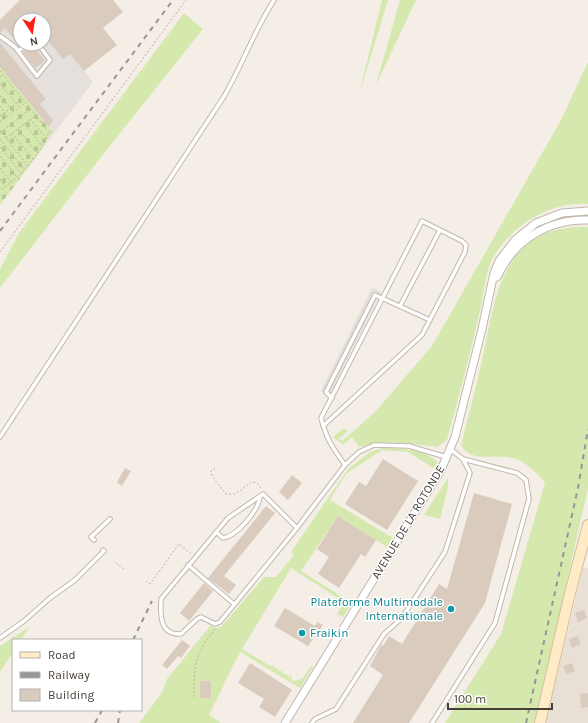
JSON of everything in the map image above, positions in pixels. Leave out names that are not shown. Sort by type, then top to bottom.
[{"type":"street","name":"AVENUE DE LA ROTONDE","points":[[285,723],[441,470],[455,437],[488,304],[494,273],[499,261],[509,246],[521,234],[536,223],[553,215],[570,211],[588,211]]},
{"type":"street","name":"AVENUE DE LA ROTONDE","points":[[488,304],[501,269],[522,243],[542,229],[556,224],[572,220],[588,220]]},
{"type":"street","points":[[540,723],[584,558],[588,525]]},
{"type":"lane","points":[[0,437],[223,98],[240,68],[262,20],[274,0]]},
{"type":"lane","points":[[0,36],[12,46]]},
{"type":"lane","points":[[19,52],[37,76],[50,60],[44,52]]},
{"type":"lane","points":[[323,426],[422,335],[465,252],[466,245],[422,221],[321,418],[326,439],[345,465]]},
{"type":"lane","points":[[400,306],[440,230]]},
{"type":"lane","points":[[332,398],[326,392],[376,295],[430,320]]},
{"type":"lane","points":[[261,495],[228,518],[161,599],[160,610],[166,630],[173,634],[181,634],[201,617],[215,624],[220,622],[297,528],[345,465],[359,452],[374,445],[408,446],[446,457]]},
{"type":"lane","points":[[432,723],[495,623],[529,499],[526,480],[517,473],[463,459],[450,449]]},
{"type":"lane","points":[[312,723],[315,719],[336,709],[384,634],[402,618],[445,552],[470,473],[463,459]]},
{"type":"lane","points":[[261,495],[297,528]]},
{"type":"lane","points":[[216,532],[222,538],[229,537],[238,531],[259,504],[261,495]]},
{"type":"lane","points":[[94,540],[91,537],[110,519]]},
{"type":"lane","points":[[0,638],[24,621],[50,598],[75,580],[104,551],[102,550]]},
{"type":"lane","points":[[188,565],[234,604]]},
{"type":"path","points":[[0,252],[186,0]]},
{"type":"path","points":[[0,71],[49,132],[43,147],[25,170],[12,182],[0,190]]},
{"type":"path","points":[[0,84],[19,107]]},
{"type":"path","points":[[0,96],[13,112]]},
{"type":"path","points":[[2,120],[0,117],[22,98]]},
{"type":"path","points":[[0,122],[26,102]]},
{"type":"path","points":[[0,106],[8,116]]},
{"type":"path","points":[[28,166],[0,132],[31,109]]},
{"type":"path","points":[[6,138],[36,115]]},
{"type":"path","points":[[30,120],[46,139]]},
{"type":"path","points":[[25,124],[43,147]]},
{"type":"path","points":[[18,129],[38,153]]},
{"type":"path","points":[[12,134],[33,160]]},
{"type":"path","points":[[0,139],[25,170]]},
{"type":"path","points":[[0,147],[21,173]]},
{"type":"path","points":[[0,156],[17,177]]},
{"type":"path","points":[[0,168],[12,182]]},
{"type":"path","points":[[0,179],[6,186]]},
{"type":"path","points":[[215,468],[211,471],[212,476],[226,494],[236,494],[252,482],[257,483],[262,490],[261,495]]},
{"type":"path","points":[[146,581],[150,584],[179,544],[195,557]]},
{"type":"path","points":[[116,563],[124,569]]},
{"type":"path","points":[[194,697],[194,664],[200,648],[220,622]]},
{"type":"shaded area","points":[[20,0],[27,0],[23,12],[12,12],[12,52],[52,52],[52,31],[93,82],[43,148],[52,131],[0,67],[0,20]]},
{"type":"shaded area","points":[[372,288],[381,292],[328,397],[321,391]]},
{"type":"shaded area","points":[[583,568],[588,568],[588,723],[546,723]]},
{"type":"green space","points":[[382,0],[388,0],[359,95]]},
{"type":"green space","points":[[400,0],[416,0],[376,85]]},
{"type":"green space","points":[[184,13],[203,29],[98,161],[0,288],[0,269],[19,233]]},
{"type":"green space","points":[[588,62],[588,204],[561,206],[535,217],[523,224],[513,233],[495,254],[487,273],[473,340],[447,440],[437,447],[388,442],[359,447],[352,437],[343,445],[333,437],[344,428],[348,431],[339,439],[342,441],[375,412],[432,346],[561,120]]},
{"type":"green space","points":[[0,67],[52,131],[43,148],[0,205]]},
{"type":"green space","points":[[574,227],[588,227],[588,489],[534,723],[445,723],[501,634],[545,483],[532,469],[516,459],[509,457],[485,457],[471,455],[465,451],[461,445],[494,303],[500,284],[509,267],[519,252],[534,239],[556,230]]},
{"type":"green space","points":[[382,448],[404,449],[420,452],[427,454],[438,463],[435,469],[408,452],[382,450],[346,474],[330,500],[393,538],[387,547],[338,516],[301,571],[352,603],[343,617],[337,614],[344,602],[291,568],[242,649],[270,666],[274,665],[275,669],[278,668],[283,674],[287,674],[288,677],[291,676],[292,681],[302,679],[311,666],[313,667],[300,688],[240,652],[209,715],[221,723],[139,723],[161,694],[167,679],[210,626],[216,628],[221,627],[264,577],[276,577],[294,555],[291,552],[348,469],[370,452]]},
{"type":"green space","points":[[448,478],[448,487],[440,519],[424,515]]},
{"type":"green space","points":[[29,627],[22,639],[12,639],[12,654],[0,672],[0,646]]},
{"type":"building","points":[[20,0],[113,0],[123,12],[103,28],[117,45],[84,71],[70,54],[63,59],[52,46],[52,12],[12,12],[12,37],[5,28],[0,33],[0,20]]},
{"type":"building","points":[[0,43],[46,99],[40,104],[53,120],[49,127],[0,67]]},
{"type":"building","points":[[23,52],[38,52],[45,61],[35,68]]},
{"type":"building","points":[[383,459],[418,481],[387,530],[345,504],[359,482],[366,486]]},
{"type":"building","points":[[125,468],[131,471],[122,486],[117,482]]},
{"type":"building","points":[[292,475],[302,483],[288,500],[279,492]]},
{"type":"building","name":"Plateforme Multimodale Internationale","points":[[474,493],[512,504],[485,603],[409,723],[353,723],[383,675],[370,666],[381,645],[383,646],[389,636],[402,644],[439,584],[447,589]]},
{"type":"building","points":[[266,506],[275,513],[224,576],[236,585],[229,594],[208,578]]},
{"type":"building","points":[[338,516],[376,540],[365,557],[361,554],[339,588],[318,574],[329,557],[317,549]]},
{"type":"building","points":[[204,583],[213,591],[189,621],[180,613]]},
{"type":"building","name":"Fraikin","points":[[285,608],[315,626],[317,622],[323,625],[308,646],[274,626]]},
{"type":"building","points":[[584,610],[587,618],[578,622],[575,613]]},
{"type":"building","points":[[578,636],[581,644],[572,648],[569,639]]},
{"type":"building","points":[[182,640],[190,646],[181,658],[178,656],[167,669],[162,665]]},
{"type":"building","points":[[250,663],[292,690],[275,717],[259,707],[264,699],[238,683]]},
{"type":"building","points":[[572,663],[575,671],[566,674],[563,666]]},
{"type":"building","points":[[200,681],[211,681],[211,698],[200,698]]},
{"type":"building","points":[[588,693],[588,707],[581,708],[580,694]]},
{"type":"railway","points":[[0,231],[173,0]]},
{"type":"railway","points":[[526,723],[578,488],[588,429]]},
{"type":"railway","points":[[133,639],[152,601]]},
{"type":"railway","points":[[95,723],[101,711]]},
{"type":"railway","points":[[118,723],[120,711]]},
{"type":"place","name":"Plateforme Multimodale Internationale","points":[[451,609]]},
{"type":"place","name":"Fraikin","points":[[302,633]]}]
